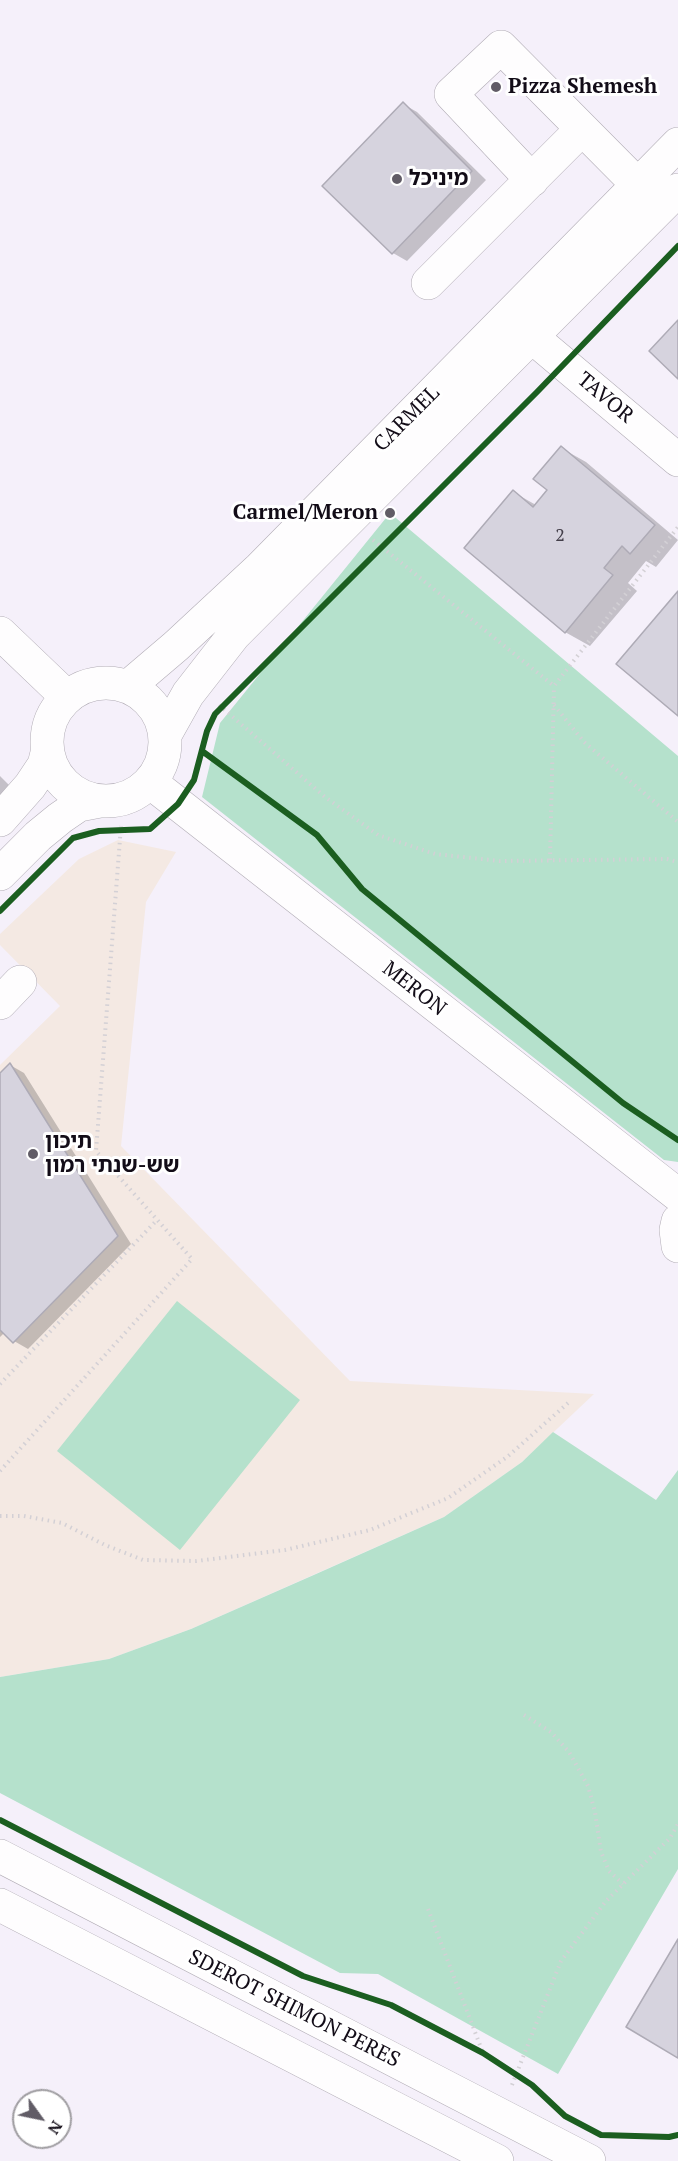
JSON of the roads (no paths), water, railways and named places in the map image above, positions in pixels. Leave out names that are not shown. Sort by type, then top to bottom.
[{"type":"street","points":[[532,180],[451,94],[501,47],[638,185]]},
{"type":"street","points":[[428,283],[582,129]]},
{"type":"street","name":"CARMEL","points":[[129,686],[194,630],[260,567],[678,144]]},
{"type":"street","name":"CARMEL","points":[[165,735],[195,684],[234,635],[678,190]]},
{"type":"street","name":"TAVOR","points":[[532,337],[678,460]]},
{"type":"street","points":[[0,633],[67,697]]},
{"type":"street","points":[[111,682],[129,686],[152,703],[165,735],[165,750],[159,767],[122,812],[78,795],[68,788],[53,770],[47,753],[46,736],[50,718],[59,704],[74,691],[92,684],[111,682]]},
{"type":"street","points":[[0,820],[30,786],[44,765],[47,753]]},
{"type":"street","points":[[0,874],[38,836],[79,805],[122,812]]},
{"type":"street","name":"MERON","points":[[122,812],[678,1195]]},
{"type":"street","points":[[678,1221],[676,1230],[678,1246]]},
{"type":"street","name":"SDEROT SHIMON PERES","points":[[0,1856],[589,2161]]},
{"type":"street","name":"SDEROT SHIMON PERES","points":[[0,1905],[497,2161]]},
{"type":"place","name":"Pizza Shemesh","points":[[496,87]]},
{"type":"place","name":"מיניכל","points":[[397,179]]},
{"type":"place","name":"Carmel/Meron","points":[[390,513]]},
{"type":"place","name":"תיכון שש-שנתי רמון","points":[[33,1154]]}]
